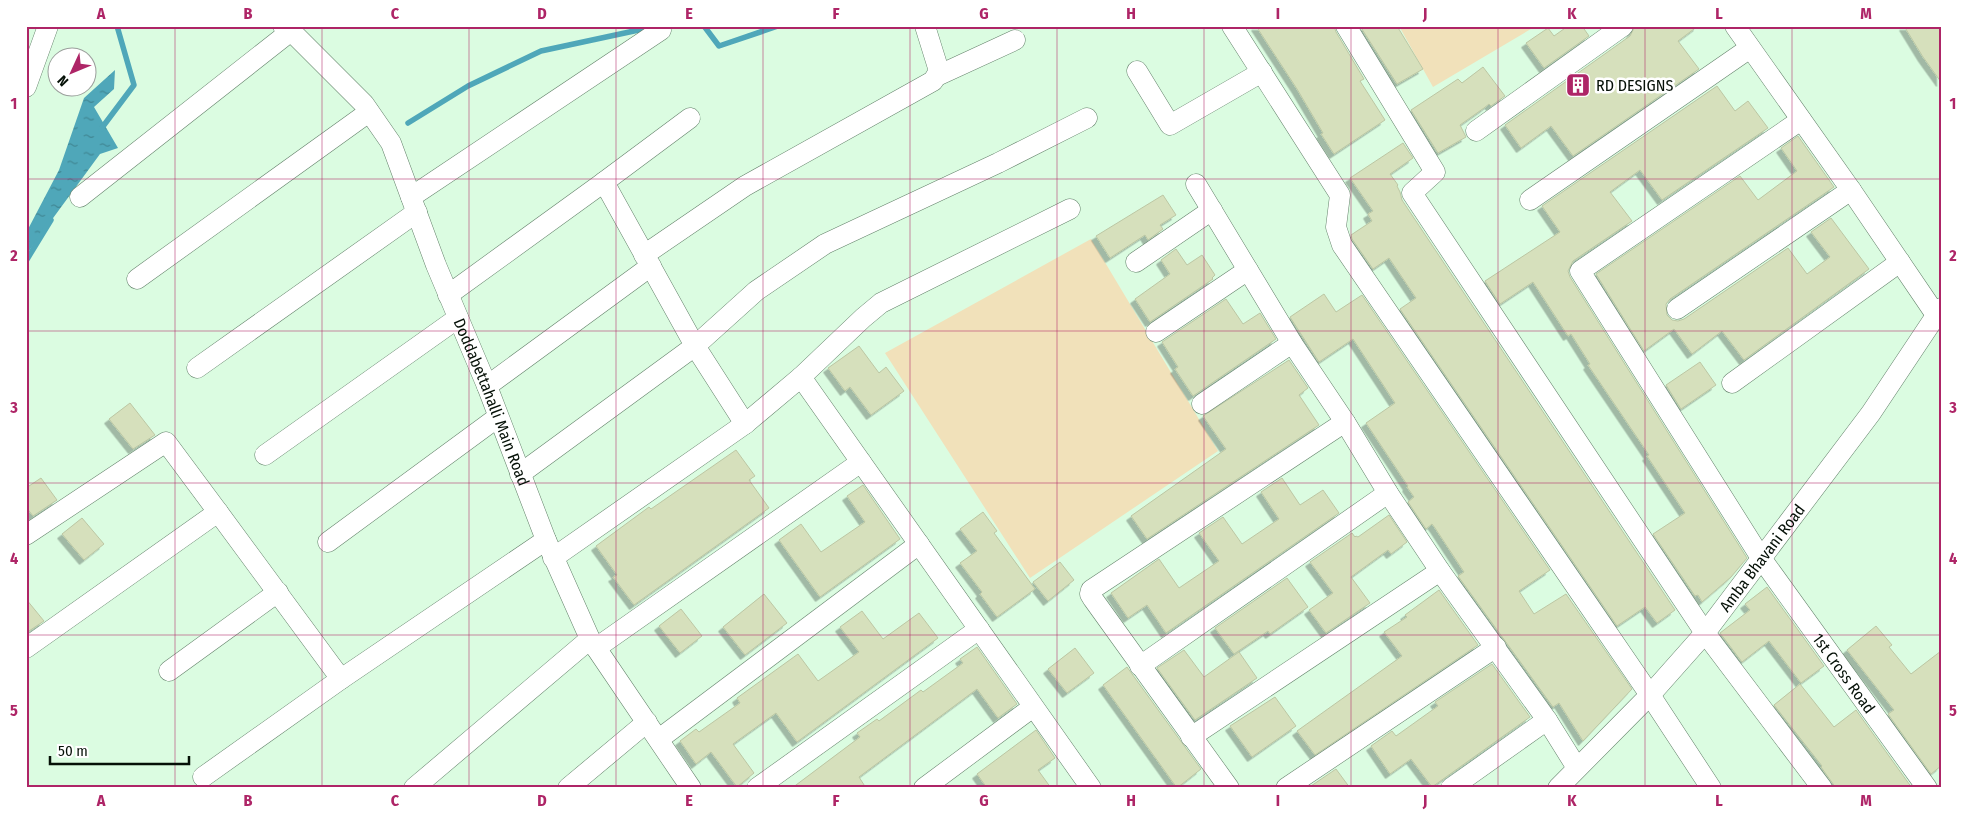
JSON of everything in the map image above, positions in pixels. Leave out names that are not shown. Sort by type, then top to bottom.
[{"type":"street","points":[[26,87],[48,26]]},
{"type":"street","points":[[925,26],[938,64],[938,76]]},
{"type":"street","points":[[1232,26],[1340,195],[1336,227],[1342,245],[1650,695],[1711,788]]},
{"type":"street","points":[[1346,26],[1435,172],[1412,193],[1705,633],[1822,788]]},
{"type":"street","points":[[1476,131],[1623,26]]},
{"type":"street","points":[[1735,26],[1900,262],[1938,311]]},
{"type":"street","points":[[80,197],[287,29]]},
{"type":"street","name":"Doddabettahalli Main Road","points":[[287,29],[369,112],[391,143],[448,295],[487,386],[550,549],[593,644],[659,739],[681,784]]},
{"type":"street","points":[[197,368],[414,205],[661,30]]},
{"type":"street","points":[[487,386],[745,186],[933,81],[938,76],[1016,40]]},
{"type":"street","points":[[1530,200],[1750,48]]},
{"type":"street","points":[[1137,71],[1170,125],[1262,72]]},
{"type":"street","points":[[137,280],[369,112]]},
{"type":"street","points":[[448,295],[690,118]]},
{"type":"street","points":[[520,474],[695,346],[756,291],[825,244],[998,163],[1086,118]]},
{"type":"street","name":"1st Cross Road","points":[[1801,120],[1580,270],[1760,558],[1927,788]]},
{"type":"street","points":[[604,182],[695,346],[745,424]]},
{"type":"street","points":[[1196,184],[1292,344],[1345,422],[1388,493],[1440,571],[1547,720],[1577,768]]},
{"type":"street","points":[[1677,309],[1851,190]]},
{"type":"street","points":[[203,777],[341,679],[550,549],[745,424],[801,377],[881,303],[1070,210]]},
{"type":"street","points":[[1136,262],[1212,210]]},
{"type":"street","points":[[1732,383],[1900,262]]},
{"type":"street","points":[[1156,332],[1248,270]]},
{"type":"street","name":"Amba Bhavani Road","points":[[1562,786],[1577,768],[1650,695],[1705,633],[1871,413],[1938,311]]},
{"type":"street","points":[[265,455],[458,318]]},
{"type":"street","points":[[1202,404],[1292,344]]},
{"type":"street","points":[[801,377],[1091,788]]},
{"type":"street","points":[[328,542],[498,417]]},
{"type":"street","points":[[1229,788],[1140,666],[1093,598],[1091,590],[1345,422]]},
{"type":"street","points":[[26,536],[166,442],[341,679]]},
{"type":"street","points":[[414,788],[593,644],[861,462]]},
{"type":"street","points":[[1140,666],[1388,493]]},
{"type":"street","points":[[26,648],[218,512]]},
{"type":"street","points":[[659,739],[920,544]]},
{"type":"street","points":[[1191,737],[1440,571]]},
{"type":"street","points":[[169,671],[278,592]]},
{"type":"street","points":[[756,788],[979,629]]},
{"type":"street","points":[[1286,788],[1496,647]]},
{"type":"street","points":[[924,788],[1033,707]]},
{"type":"street","points":[[1451,788],[1547,720]]},
{"type":"street","points":[[568,788],[647,722]]},
{"type":"shaded area","points":[[1399,26],[1536,26],[1433,87]]},
{"type":"shaded area","points":[[1091,239],[1218,451],[1030,578],[885,353]]},
{"type":"water","points":[[115,70],[114,89],[94,107],[118,148],[100,154],[26,255],[26,233],[59,170],[84,98],[98,98],[98,85]]},
{"type":"building","points":[[1256,26],[1334,26],[1364,79],[1360,81],[1385,120],[1334,154],[1297,89]]},
{"type":"building","points":[[1360,26],[1397,26],[1423,69],[1397,84]]},
{"type":"building","points":[[1568,26],[1582,26],[1589,36],[1544,68],[1526,43],[1548,28],[1554,36]]},
{"type":"building","points":[[1635,26],[1698,26],[1678,41],[1699,69],[1573,156],[1551,126],[1521,148],[1505,125],[1630,36]]},
{"type":"building","points":[[1904,26],[1941,26],[1941,82],[1923,57]]},
{"type":"building","points":[[1483,67],[1505,96],[1491,106],[1489,104],[1460,125],[1466,137],[1438,153],[1411,110],[1458,79],[1462,83]]},
{"type":"building","points":[[1717,86],[1735,111],[1748,101],[1768,128],[1662,200],[1640,170],[1610,192],[1632,221],[1573,261],[1568,271],[1747,558],[1731,577],[1702,602],[1698,595],[1695,596],[1653,534],[1685,513],[1647,456],[1649,455],[1588,365],[1590,364],[1571,334],[1568,336],[1533,282],[1500,304],[1485,281],[1560,232],[1542,206]]},
{"type":"building","points":[[1798,136],[1834,187],[1670,299],[1666,304],[1667,315],[1672,320],[1684,319],[1788,248],[1807,274],[1830,257],[1811,232],[1831,218],[1869,269],[1744,360],[1722,331],[1692,354],[1674,329],[1644,351],[1596,274],[1740,176],[1758,200],[1797,171],[1781,148]]},
{"type":"building","points":[[1403,143],[1413,158],[1390,174],[1398,185],[1402,200],[1675,610],[1657,623],[1645,607],[1617,626],[1400,309],[1416,298],[1389,258],[1373,269],[1352,239],[1351,235],[1372,221],[1368,214],[1373,211],[1350,178]]},
{"type":"building","points":[[1163,195],[1176,215],[1160,225],[1163,229],[1148,240],[1145,235],[1110,258],[1096,236]]},
{"type":"building","points":[[1176,249],[1187,265],[1202,255],[1215,275],[1213,279],[1150,322],[1135,299],[1170,274],[1161,260]]},
{"type":"building","points":[[1324,294],[1336,312],[1362,295],[1550,570],[1519,591],[1534,614],[1566,594],[1632,689],[1583,741],[1559,703],[1553,707],[1458,576],[1464,572],[1435,528],[1432,524],[1426,529],[1408,502],[1414,497],[1366,423],[1395,403],[1353,339],[1319,362],[1290,317]]},
{"type":"building","points":[[1226,299],[1243,324],[1260,313],[1276,339],[1193,396],[1175,369],[1178,367],[1162,342]]},
{"type":"building","points":[[859,346],[879,373],[886,367],[904,391],[871,415],[850,387],[845,391],[828,368]]},
{"type":"building","points":[[1289,360],[1308,388],[1299,395],[1319,425],[1147,539],[1131,516],[1226,449],[1203,416]]},
{"type":"building","points":[[1700,362],[1716,385],[1681,409],[1666,385]]},
{"type":"building","points":[[130,403],[155,435],[133,449],[109,419]]},
{"type":"building","points":[[736,450],[755,476],[749,480],[769,508],[634,605],[613,577],[617,575],[596,546],[649,507],[651,509]]},
{"type":"building","points":[[41,478],[57,500],[33,516],[26,507],[26,488]]},
{"type":"building","points":[[1282,478],[1300,505],[1323,490],[1339,513],[1166,633],[1147,605],[1128,618],[1111,593],[1159,559],[1179,588],[1219,561],[1199,533],[1223,517],[1242,544],[1279,519],[1261,492]]},
{"type":"building","points":[[863,485],[900,539],[820,597],[779,540],[801,524],[821,552],[865,522],[847,496]]},
{"type":"building","points":[[983,512],[997,531],[994,533],[1035,589],[997,617],[980,594],[982,592],[960,563],[977,551],[960,529]]},
{"type":"building","points":[[1389,515],[1407,542],[1391,554],[1388,550],[1351,577],[1370,603],[1326,633],[1309,610],[1333,593],[1310,562],[1352,533],[1355,537],[1358,537]]},
{"type":"building","points":[[82,518],[104,544],[84,560],[62,534]]},
{"type":"building","points":[[1060,562],[1074,580],[1048,601],[1033,582]]},
{"type":"building","points":[[1287,578],[1308,607],[1270,634],[1268,631],[1234,654],[1215,628]]},
{"type":"building","points":[[1767,587],[1824,666],[1801,683],[1769,641],[1742,662],[1720,633],[1750,610],[1745,604]]},
{"type":"building","points":[[1439,590],[1478,645],[1315,755],[1297,731],[1402,656],[1384,632],[1407,617],[1405,615]]},
{"type":"building","points":[[764,594],[787,623],[745,655],[723,627]]},
{"type":"building","points":[[26,599],[44,621],[26,633]]},
{"type":"building","points":[[681,609],[702,636],[680,653],[659,626]]},
{"type":"building","points":[[862,611],[883,639],[919,613],[938,638],[797,742],[776,713],[733,744],[754,773],[737,787],[711,752],[696,764],[680,741],[696,729],[699,732],[740,703],[737,698],[798,654],[818,681],[859,652],[840,627]]},
{"type":"building","points":[[1876,626],[1892,645],[1889,647],[1911,674],[1941,651],[1941,766],[1931,774],[1888,714],[1894,710],[1847,650]]},
{"type":"building","points":[[977,647],[1017,704],[998,718],[977,689],[859,777],[866,788],[792,788],[860,737],[857,733],[877,719],[879,721],[921,690],[923,692],[963,663],[960,659]]},
{"type":"building","points":[[1075,648],[1094,673],[1067,693],[1048,669]]},
{"type":"building","points":[[1184,650],[1204,677],[1239,652],[1257,678],[1195,720],[1157,668]]},
{"type":"building","points":[[1492,664],[1530,717],[1432,787],[1411,759],[1390,774],[1371,746],[1392,731],[1396,736],[1438,706],[1435,702]]},
{"type":"building","points":[[1127,667],[1201,769],[1177,788],[1103,685]]},
{"type":"building","points":[[1800,684],[1834,727],[1856,710],[1912,788],[1836,788],[1822,766],[1774,705]]},
{"type":"building","points":[[1275,697],[1296,726],[1252,757],[1230,726]]},
{"type":"building","points":[[1036,730],[1055,758],[1038,770],[1051,788],[987,788],[977,774]]},
{"type":"building","points":[[1336,769],[1350,788],[1308,788]]},
{"type":"waterway","points":[[101,129],[134,85],[117,26]]},
{"type":"waterway","points":[[704,26],[719,46],[778,26]]},
{"type":"waterway","points":[[408,123],[468,86],[541,51],[648,28]]},
{"type":"waterway","points":[[26,261],[51,220]]},
{"type":"place","name":"RD DESIGNS","points":[[1578,85]]}]
